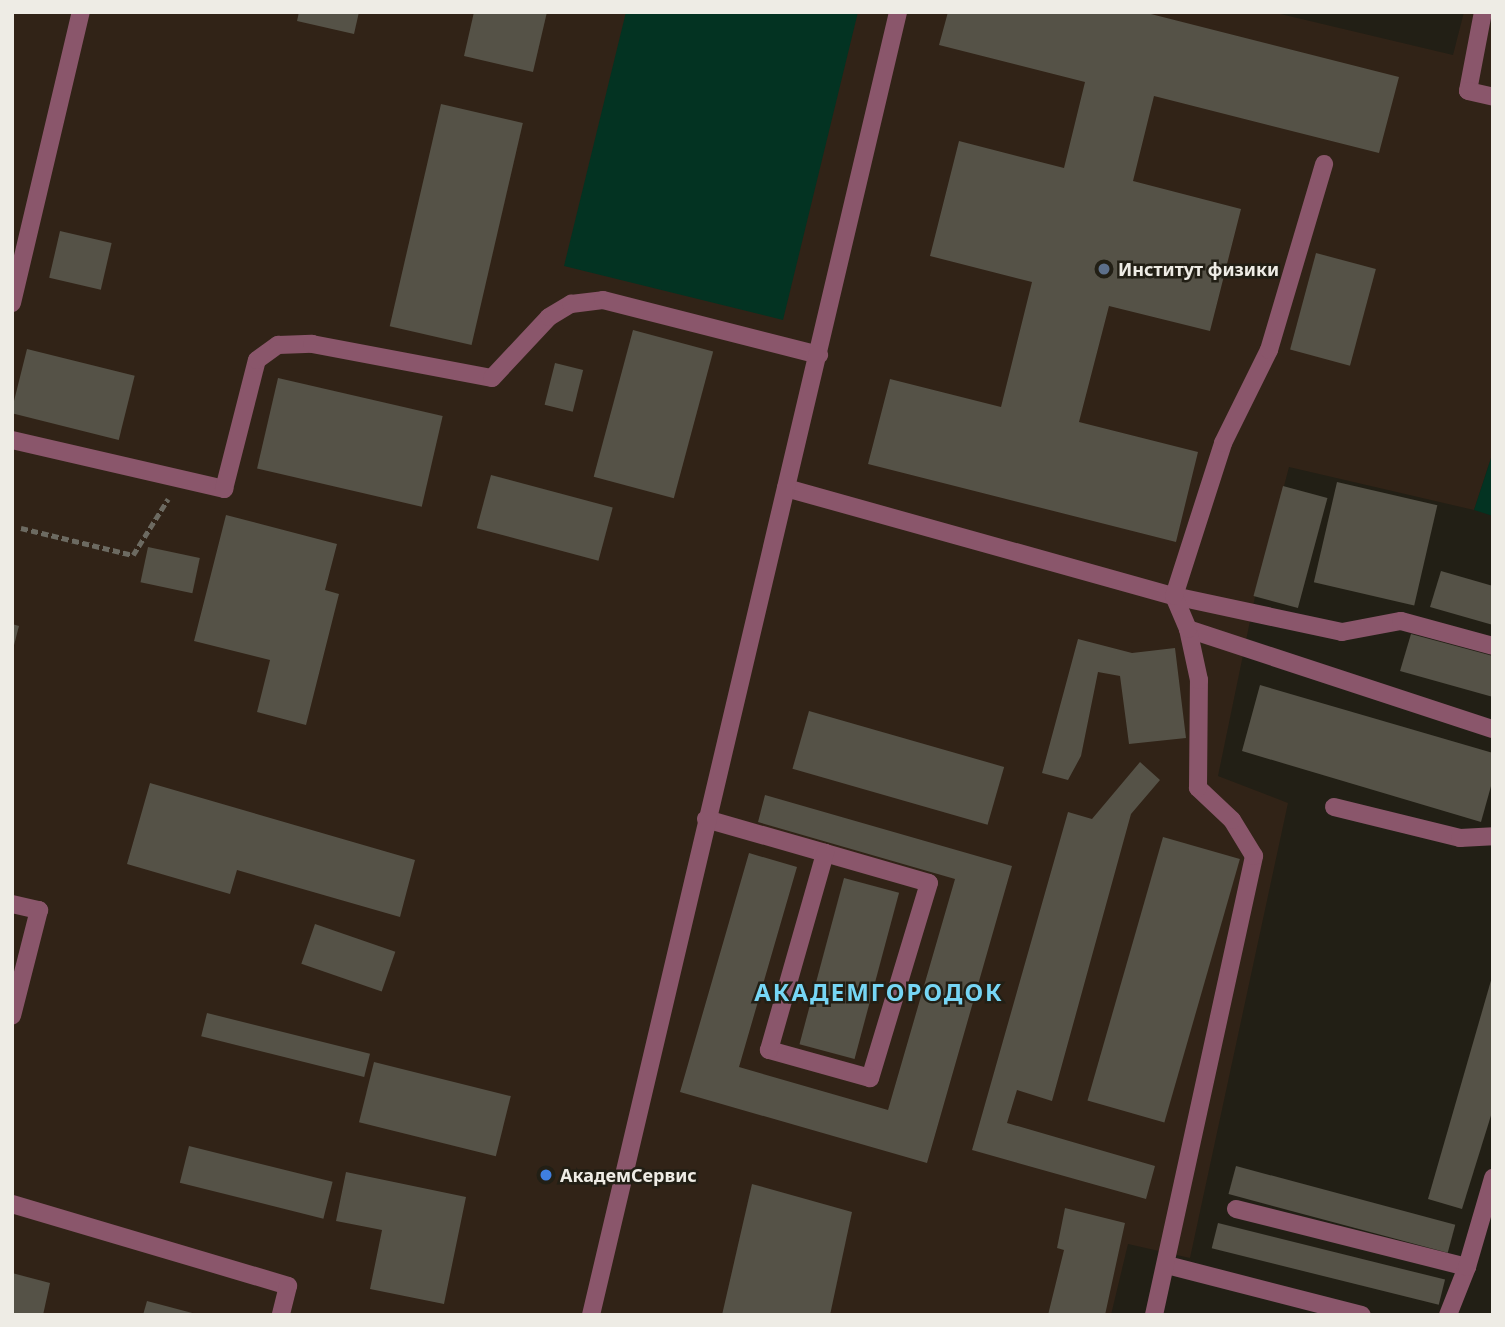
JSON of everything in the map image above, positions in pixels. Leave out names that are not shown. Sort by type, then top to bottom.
[{"type":"lane","points":[[12,303],[81,12]]},
{"type":"lane","points":[[591,1315],[706,819],[820,355],[898,12]]},
{"type":"lane","points":[[1483,12],[1468,91],[1493,97]]},
{"type":"lane","points":[[1154,1315],[1254,856],[1233,820],[1198,788],[1199,680],[1188,629],[1174,596],[1223,443],[1269,350],[1324,164]]},
{"type":"lane","points":[[12,440],[224,489],[257,360],[278,345],[312,344],[492,378],[549,317],[571,304],[603,300],[820,355]]},
{"type":"lane","points":[[786,488],[1174,596],[1342,632],[1401,621],[1493,646]]},
{"type":"lane","points":[[1188,629],[1493,729]]},
{"type":"lane","points":[[1334,807],[1460,838],[1493,835]]},
{"type":"lane","points":[[706,819],[825,853],[929,883],[870,1078],[769,1050],[825,853]]},
{"type":"lane","points":[[12,904],[40,909],[12,1016]]},
{"type":"lane","points":[[1448,1315],[1467,1267],[1493,1178]]},
{"type":"lane","points":[[12,1204],[288,1286],[281,1315]]},
{"type":"lane","points":[[1236,1209],[1467,1267]]},
{"type":"lane","points":[[1167,1265],[1362,1315]]},
{"type":"path","points":[[21,528],[133,555],[167,499],[178,497]]},
{"type":"shaded area","points":[[12,12],[1272,12],[1453,55],[1464,12],[1493,12],[1493,452],[1474,510],[1289,467],[1255,597],[1218,776],[1288,803],[1190,1258],[1128,1244],[1111,1315],[12,1315]]},
{"type":"green space","points":[[626,12],[858,12],[783,320],[564,266]]},
{"type":"green space","points":[[1493,452],[1493,516],[1474,510]]},
{"type":"building","points":[[299,12],[359,12],[354,34],[297,21]]},
{"type":"building","points":[[474,12],[547,12],[533,72],[464,56]]},
{"type":"building","name":"Институт физики","points":[[948,12],[1143,12],[1399,77],[1379,153],[1154,96],[1133,181],[1241,209],[1210,331],[1109,306],[1079,422],[1198,452],[1176,542],[868,464],[890,379],[1001,407],[1032,282],[930,256],[959,141],[1064,168],[1085,82],[939,45]]},
{"type":"building","points":[[441,104],[523,123],[472,345],[390,326]]},
{"type":"building","points":[[60,231],[112,243],[101,290],[49,278]]},
{"type":"building","points":[[1316,253],[1376,269],[1350,366],[1290,350]]},
{"type":"building","points":[[633,330],[713,351],[674,498],[594,477]]},
{"type":"building","points":[[27,349],[135,376],[119,440],[12,413]]},
{"type":"building","points":[[555,363],[583,370],[573,412],[545,405]]},
{"type":"building","points":[[278,378],[443,416],[422,507],[257,469]]},
{"type":"building","points":[[491,475],[613,508],[598,561],[477,528]]},
{"type":"building","points":[[1337,482],[1437,505],[1414,606],[1314,582]]},
{"type":"building","points":[[1283,486],[1327,498],[1298,608],[1253,596]]},
{"type":"building","points":[[226,515],[337,544],[325,590],[339,594],[306,725],[257,712],[270,660],[194,641]]},
{"type":"building","points":[[148,547],[200,558],[192,593],[141,582]]},
{"type":"building","points":[[1441,571],[1493,586],[1493,625],[1430,607]]},
{"type":"building","points":[[12,624],[19,626],[13,649],[12,649]]},
{"type":"building","points":[[1411,634],[1493,656],[1493,697],[1400,671]]},
{"type":"building","points":[[1078,639],[1132,653],[1175,648],[1186,738],[1129,744],[1120,676],[1098,672],[1081,756],[1068,780],[1042,773]]},
{"type":"building","points":[[1260,685],[1493,753],[1493,779],[1481,822],[1242,751]]},
{"type":"building","points":[[809,711],[1004,767],[988,825],[792,769]]},
{"type":"building","points":[[1140,762],[1160,780],[1131,814],[1052,1101],[1017,1090],[1007,1123],[1155,1166],[1146,1199],[972,1150],[1068,812],[1092,819]]},
{"type":"building","points":[[150,783],[415,860],[400,917],[237,870],[230,894],[127,864]]},
{"type":"building","points":[[765,795],[1012,866],[927,1163],[680,1092],[749,853],[797,867],[739,1067],[888,1110],[955,879],[758,822]]},
{"type":"building","points":[[1163,837],[1240,859],[1164,1122],[1087,1100]]},
{"type":"building","points":[[844,878],[899,893],[855,1059],[799,1044]]},
{"type":"building","points":[[315,924],[395,952],[382,991],[301,964]]},
{"type":"building","points":[[1492,977],[1493,1109],[1462,1209],[1428,1199]]},
{"type":"building","points":[[207,1013],[370,1054],[364,1077],[201,1036]]},
{"type":"building","points":[[374,1062],[511,1096],[496,1156],[359,1122]]},
{"type":"building","points":[[189,1146],[333,1182],[323,1219],[180,1183]]},
{"type":"building","points":[[1236,1166],[1455,1225],[1448,1253],[1228,1194]]},
{"type":"building","points":[[346,1172],[466,1197],[444,1304],[370,1289],[382,1230],[336,1221]]},
{"type":"building","points":[[752,1184],[852,1212],[830,1315],[722,1315]]},
{"type":"building","points":[[1065,1208],[1125,1223],[1105,1315],[1048,1315],[1064,1250],[1057,1248]]},
{"type":"building","points":[[1218,1223],[1445,1280],[1439,1305],[1212,1248]]},
{"type":"building","points":[[12,1273],[50,1283],[43,1315],[12,1315]]},
{"type":"building","points":[[147,1301],[196,1314],[196,1315],[143,1315]]},
{"type":"place","name":"Институт физики","points":[[1104,269]]},
{"type":"place","name":"АкадемСервис","points":[[546,1175]]},
{"type":"district","name":"АКАДЕМГОРОДОК","points":[[879,992]]}]
